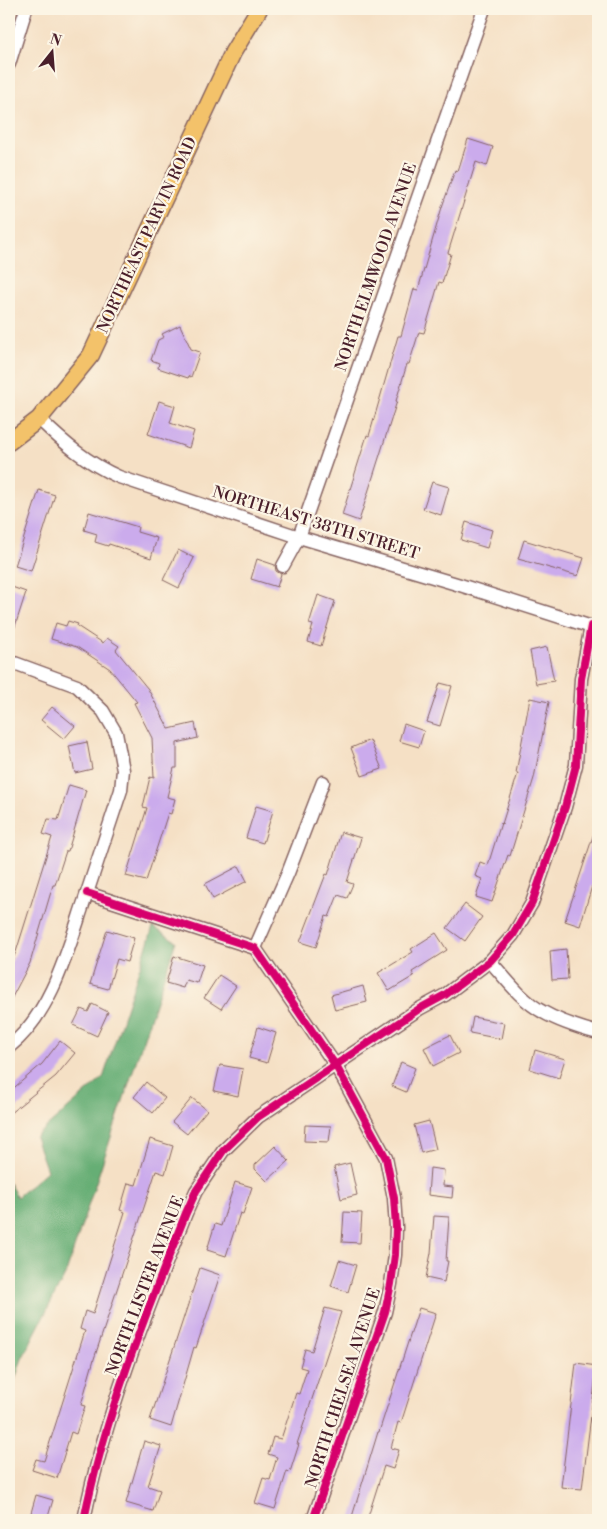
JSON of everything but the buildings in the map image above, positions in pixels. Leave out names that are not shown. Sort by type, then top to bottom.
[{"type":"main road","name":"NORTHEAST PARVIN ROAD","points":[[9,442],[39,419],[90,355],[233,52],[259,9]]},
{"type":"street","points":[[9,64],[26,9]]},
{"type":"street","name":"NORTH ELMWOOD AVENUE","points":[[283,566],[299,536],[484,9]]},
{"type":"street","name":"NORTHEAST 38TH STREET","points":[[39,419],[65,444],[107,472],[299,536],[460,584],[595,628]]},
{"type":"street","name":"NORTH LISTER AVENUE","points":[[84,1520],[105,1437],[132,1351],[196,1191],[223,1151],[239,1133],[277,1103],[420,1009],[445,995],[490,961],[513,935],[532,903],[565,807],[576,765],[581,679],[595,628]]},
{"type":"street","points":[[9,662],[77,686],[103,711],[116,733],[123,770],[121,790],[58,976],[39,1012],[18,1040],[9,1048]]},
{"type":"street","points":[[87,893],[255,948],[288,873],[322,782]]},
{"type":"street","name":"NORTH CHELSEA AVENUE","points":[[255,948],[336,1066],[386,1158],[394,1198],[396,1226],[395,1255],[392,1284],[385,1312],[312,1520]]},
{"type":"street","points":[[490,961],[523,997],[542,1012],[561,1021],[598,1033]]},
{"type":"green space","points":[[153,927],[176,941],[66,1273],[22,1359],[9,1397],[9,1183],[17,1197],[47,1171],[35,1137],[103,1078]]},
{"type":"cycle path","points":[[84,1520],[103,1441],[142,1326],[196,1191],[223,1151],[258,1117],[419,1009],[445,995],[490,961],[513,935],[532,903],[565,807],[576,765],[581,679],[591,626]]},
{"type":"cycle path","points":[[87,893],[255,948],[336,1066],[386,1158],[394,1198],[396,1227],[391,1284],[385,1312],[313,1520]]}]
